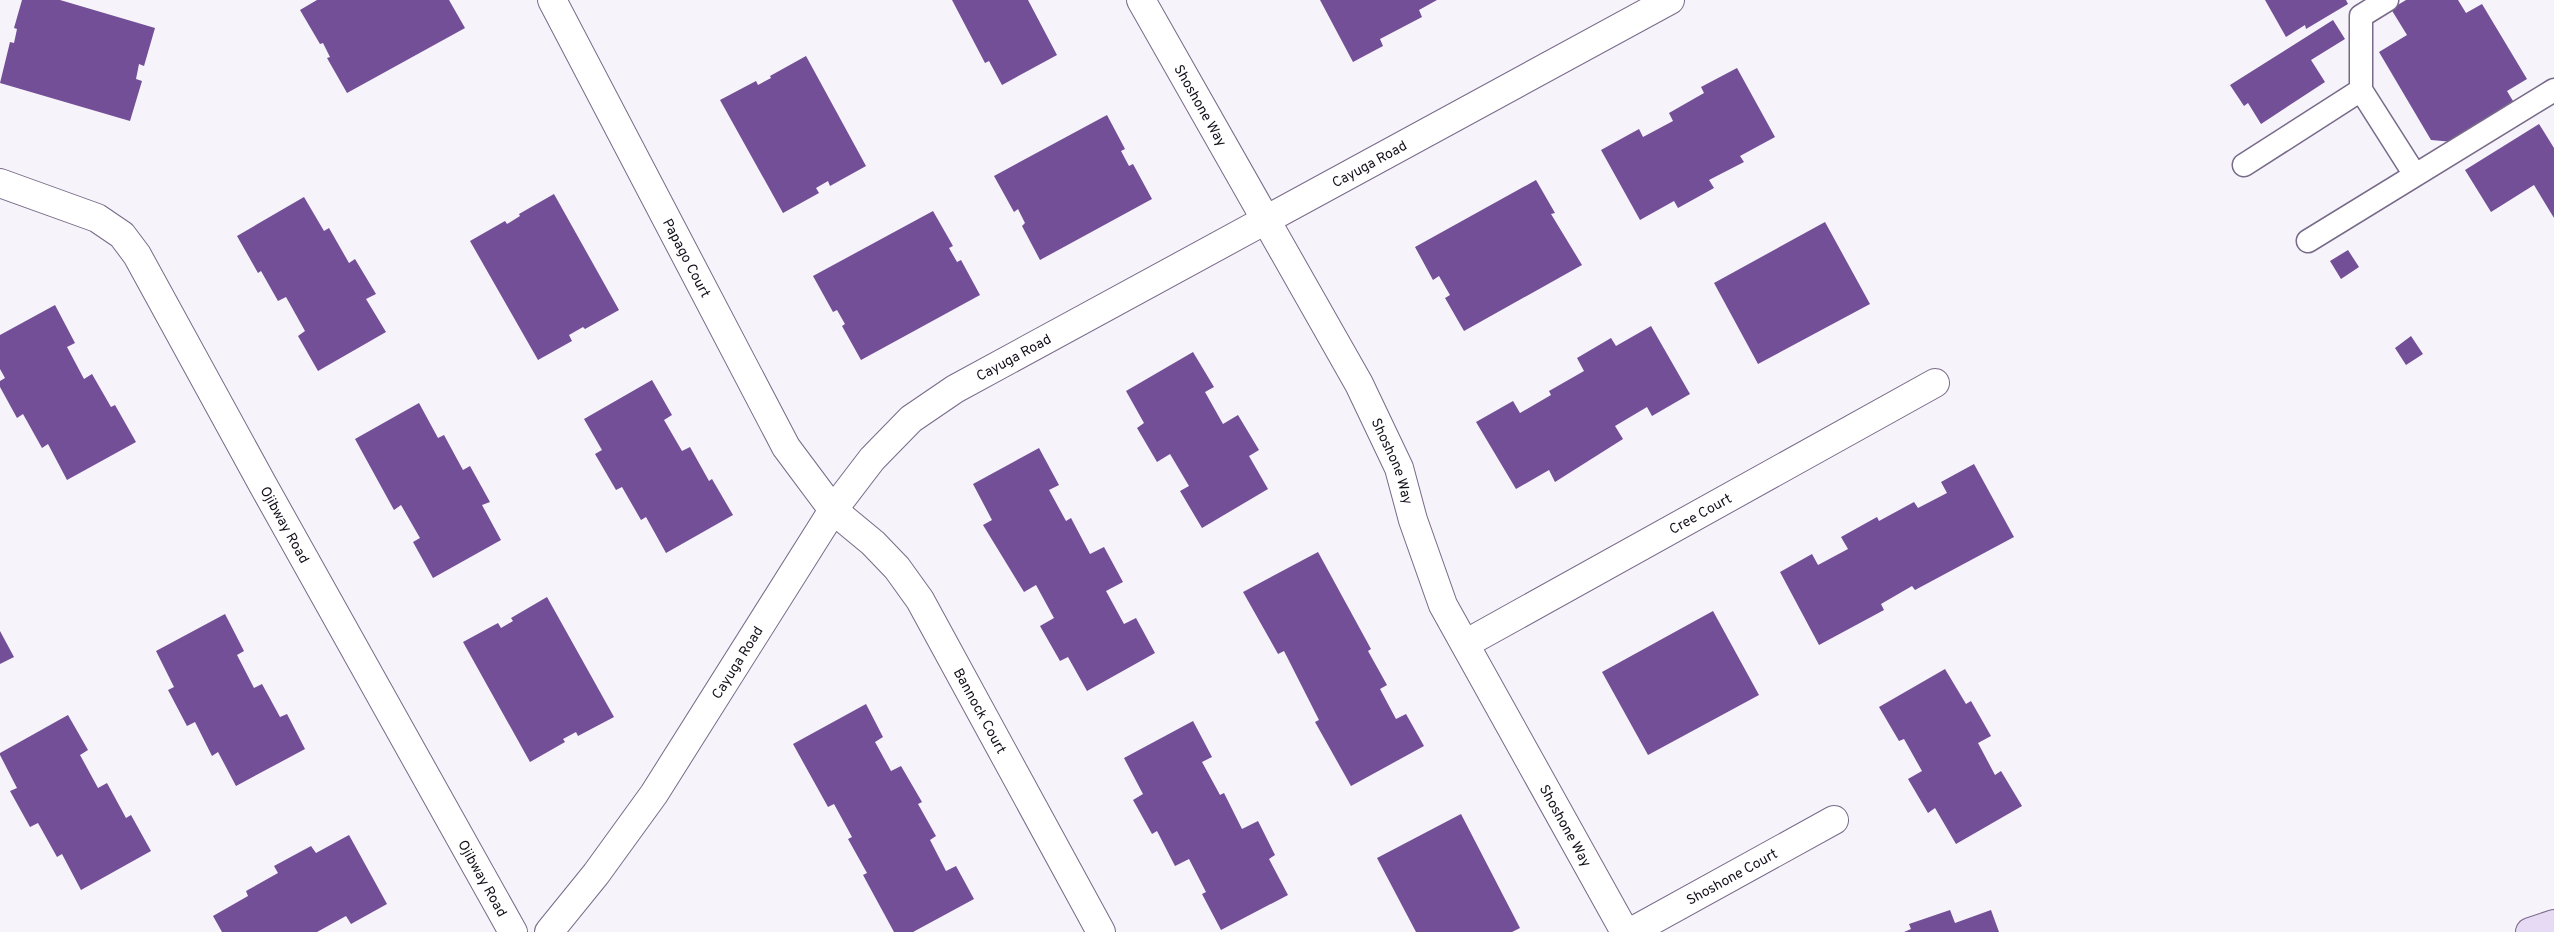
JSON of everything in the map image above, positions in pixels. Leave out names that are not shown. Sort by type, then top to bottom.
[{"type":"main road","points":[[2530,932],[2554,924]]},
{"type":"street","name":"Papago Court","points":[[552,0],[786,448],[833,510]]},
{"type":"street","name":"Shoshone Way","points":[[1141,0],[1359,384],[1399,468],[1437,589],[1465,644],[1625,932]]},
{"type":"street","name":"Cayuga Road","points":[[549,932],[596,874],[654,794],[833,510],[872,459],[911,419],[955,389],[1670,0]]},
{"type":"street","name":"Ojibway Road","points":[[0,183],[98,218],[122,235],[137,255],[262,485],[514,932]]},
{"type":"street","name":"Cree Court","points":[[1465,644],[1935,383]]},
{"type":"street","name":"Bannock Court","points":[[833,510],[873,543],[896,568],[920,600],[1101,932]]},
{"type":"street","name":"Shoshone Court","points":[[1631,932],[1834,820]]},
{"type":"lane","points":[[2387,0],[2361,16],[2361,90],[2416,175]]},
{"type":"lane","points":[[2244,165],[2361,90]]},
{"type":"lane","points":[[2308,241],[2554,90]]},
{"type":"building","points":[[22,0],[60,0],[155,28],[144,66],[139,64],[136,79],[142,81],[130,121],[0,83],[10,42],[14,43],[17,29],[14,28]]},
{"type":"building","points":[[317,0],[449,0],[465,28],[347,93],[327,58],[330,57],[323,43],[320,44],[300,10]]},
{"type":"building","points":[[952,0],[1028,0],[1057,55],[1002,85],[989,61],[985,63]]},
{"type":"building","points":[[1320,0],[1437,0],[1419,10],[1422,17],[1380,39],[1383,46],[1353,62]]},
{"type":"building","points":[[2265,0],[2346,0],[2348,4],[2306,29],[2305,25],[2286,37]]},
{"type":"building","points":[[2406,0],[2458,0],[2466,13],[2482,4],[2527,79],[2507,91],[2513,101],[2497,111],[2500,114],[2454,142],[2431,140],[2379,52],[2407,35],[2391,9]]},
{"type":"building","points":[[2333,20],[2345,39],[2311,60],[2325,82],[2261,124],[2248,103],[2244,106],[2230,85]]},
{"type":"building","points":[[806,56],[866,166],[830,186],[828,181],[816,188],[819,193],[783,213],[720,100],[756,81],[758,85]]},
{"type":"building","points":[[1737,68],[1775,137],[1740,156],[1744,162],[1709,180],[1714,188],[1678,208],[1674,201],[1640,220],[1601,150],[1639,129],[1643,137],[1673,121],[1669,113],[1704,93],[1701,87]]},
{"type":"building","points":[[1107,115],[1125,149],[1121,151],[1129,166],[1133,164],[1152,199],[1040,260],[1022,226],[1025,223],[1018,209],[1014,212],[994,176]]},
{"type":"building","points":[[2539,124],[2554,148],[2554,218],[2534,185],[2491,212],[2465,170]]},
{"type":"building","points":[[1536,180],[1555,213],[1551,214],[1582,265],[1464,331],[1445,298],[1450,295],[1439,276],[1433,280],[1415,247]]},
{"type":"building","points":[[554,194],[619,310],[585,329],[583,327],[569,335],[572,341],[538,360],[470,241],[505,221],[507,224],[520,216],[519,214]]},
{"type":"building","points":[[304,197],[324,231],[329,228],[349,263],[355,259],[376,294],[366,299],[386,332],[318,371],[298,336],[305,331],[286,297],[278,301],[261,271],[258,273],[237,236]]},
{"type":"building","points":[[933,211],[953,246],[949,248],[957,262],[961,260],[980,295],[861,360],[842,326],[845,324],[837,310],[833,312],[813,276]]},
{"type":"building","points":[[1825,222],[1870,304],[1758,364],[1714,283]]},
{"type":"building","points":[[2348,250],[2359,267],[2341,279],[2330,261]]},
{"type":"building","points":[[55,305],[75,343],[67,347],[84,379],[92,374],[111,407],[115,405],[136,442],[67,480],[48,444],[42,448],[23,414],[17,418],[0,387],[0,381],[5,378],[0,369],[0,335]]},
{"type":"building","points":[[1651,326],[1690,394],[1652,416],[1647,407],[1615,426],[1623,439],[1555,482],[1549,470],[1516,489],[1476,422],[1513,401],[1520,413],[1551,395],[1549,391],[1584,371],[1577,358],[1611,338],[1616,346]]},
{"type":"building","points":[[2411,336],[2423,354],[2406,365],[2395,348]]},
{"type":"building","points":[[1193,352],[1214,387],[1205,392],[1223,424],[1238,415],[1259,450],[1249,456],[1268,489],[1202,528],[1180,491],[1189,486],[1170,454],[1157,462],[1137,428],[1144,423],[1126,391]]},
{"type":"building","points":[[652,380],[672,415],[664,420],[682,451],[690,447],[709,481],[712,479],[733,515],[666,553],[646,517],[641,520],[622,487],[616,490],[595,454],[602,450],[584,419]]},
{"type":"building","points":[[419,403],[438,438],[444,435],[463,470],[470,466],[490,502],[482,505],[501,540],[433,578],[413,542],[420,538],[401,505],[394,510],[355,439]]},
{"type":"building","points":[[1039,448],[1059,485],[1049,490],[1066,521],[1071,518],[1090,554],[1104,547],[1123,582],[1106,591],[1124,624],[1136,618],[1155,653],[1087,691],[1068,657],[1060,661],[1040,626],[1054,618],[1036,585],[1024,592],[983,525],[992,520],[973,484]]},
{"type":"building","points":[[1974,464],[2014,537],[1915,590],[1912,586],[1881,604],[1884,610],[1819,645],[1780,572],[1812,554],[1818,565],[1848,549],[1841,537],[1877,517],[1879,521],[1914,502],[1918,508],[1947,493],[1941,482]]},
{"type":"building","points":[[1318,552],[1371,649],[1368,651],[1387,685],[1380,689],[1396,719],[1406,714],[1424,746],[1351,786],[1315,722],[1319,720],[1284,651],[1278,654],[1243,592]]},
{"type":"building","points":[[547,597],[614,717],[578,736],[576,732],[563,739],[565,742],[530,762],[463,642],[498,623],[501,628],[513,621],[511,618]]},
{"type":"building","points":[[1713,611],[1759,695],[1648,755],[1602,672]]},
{"type":"building","points":[[225,614],[244,651],[237,655],[254,688],[262,684],[280,717],[287,714],[305,749],[236,786],[218,752],[212,756],[195,722],[187,726],[168,690],[174,687],[156,651]]},
{"type":"building","points":[[0,631],[14,657],[0,664]]},
{"type":"building","points":[[1945,669],[1966,704],[1971,701],[1991,736],[1978,743],[1995,775],[2001,771],[2022,806],[1956,844],[1935,808],[1928,813],[1908,779],[1922,771],[1904,739],[1899,741],[1879,707]]},
{"type":"building","points":[[866,704],[883,737],[875,742],[891,771],[901,766],[922,802],[918,804],[936,836],[930,840],[946,871],[956,866],[974,899],[913,932],[894,932],[863,875],[867,873],[848,839],[852,837],[834,804],[828,807],[793,744]]},
{"type":"building","points":[[68,715],[88,750],[80,755],[98,788],[107,783],[126,818],[131,815],[151,851],[81,890],[62,854],[57,857],[38,823],[30,827],[10,791],[17,788],[0,755],[0,753]]},
{"type":"building","points":[[1193,721],[1212,757],[1202,762],[1220,795],[1224,793],[1242,829],[1258,821],[1275,855],[1269,859],[1288,895],[1221,930],[1202,894],[1206,892],[1189,859],[1175,866],[1157,831],[1152,834],[1133,800],[1143,794],[1124,758]]},
{"type":"building","points":[[1461,814],[1520,928],[1512,932],[1416,932],[1377,858]]},
{"type":"building","points":[[349,835],[387,904],[351,924],[346,916],[317,932],[222,932],[213,916],[248,896],[246,891],[278,873],[274,866],[311,846],[316,853]]},
{"type":"building","points":[[1950,910],[1955,923],[1991,910],[1999,932],[1904,932],[1911,929],[1909,924]]}]
